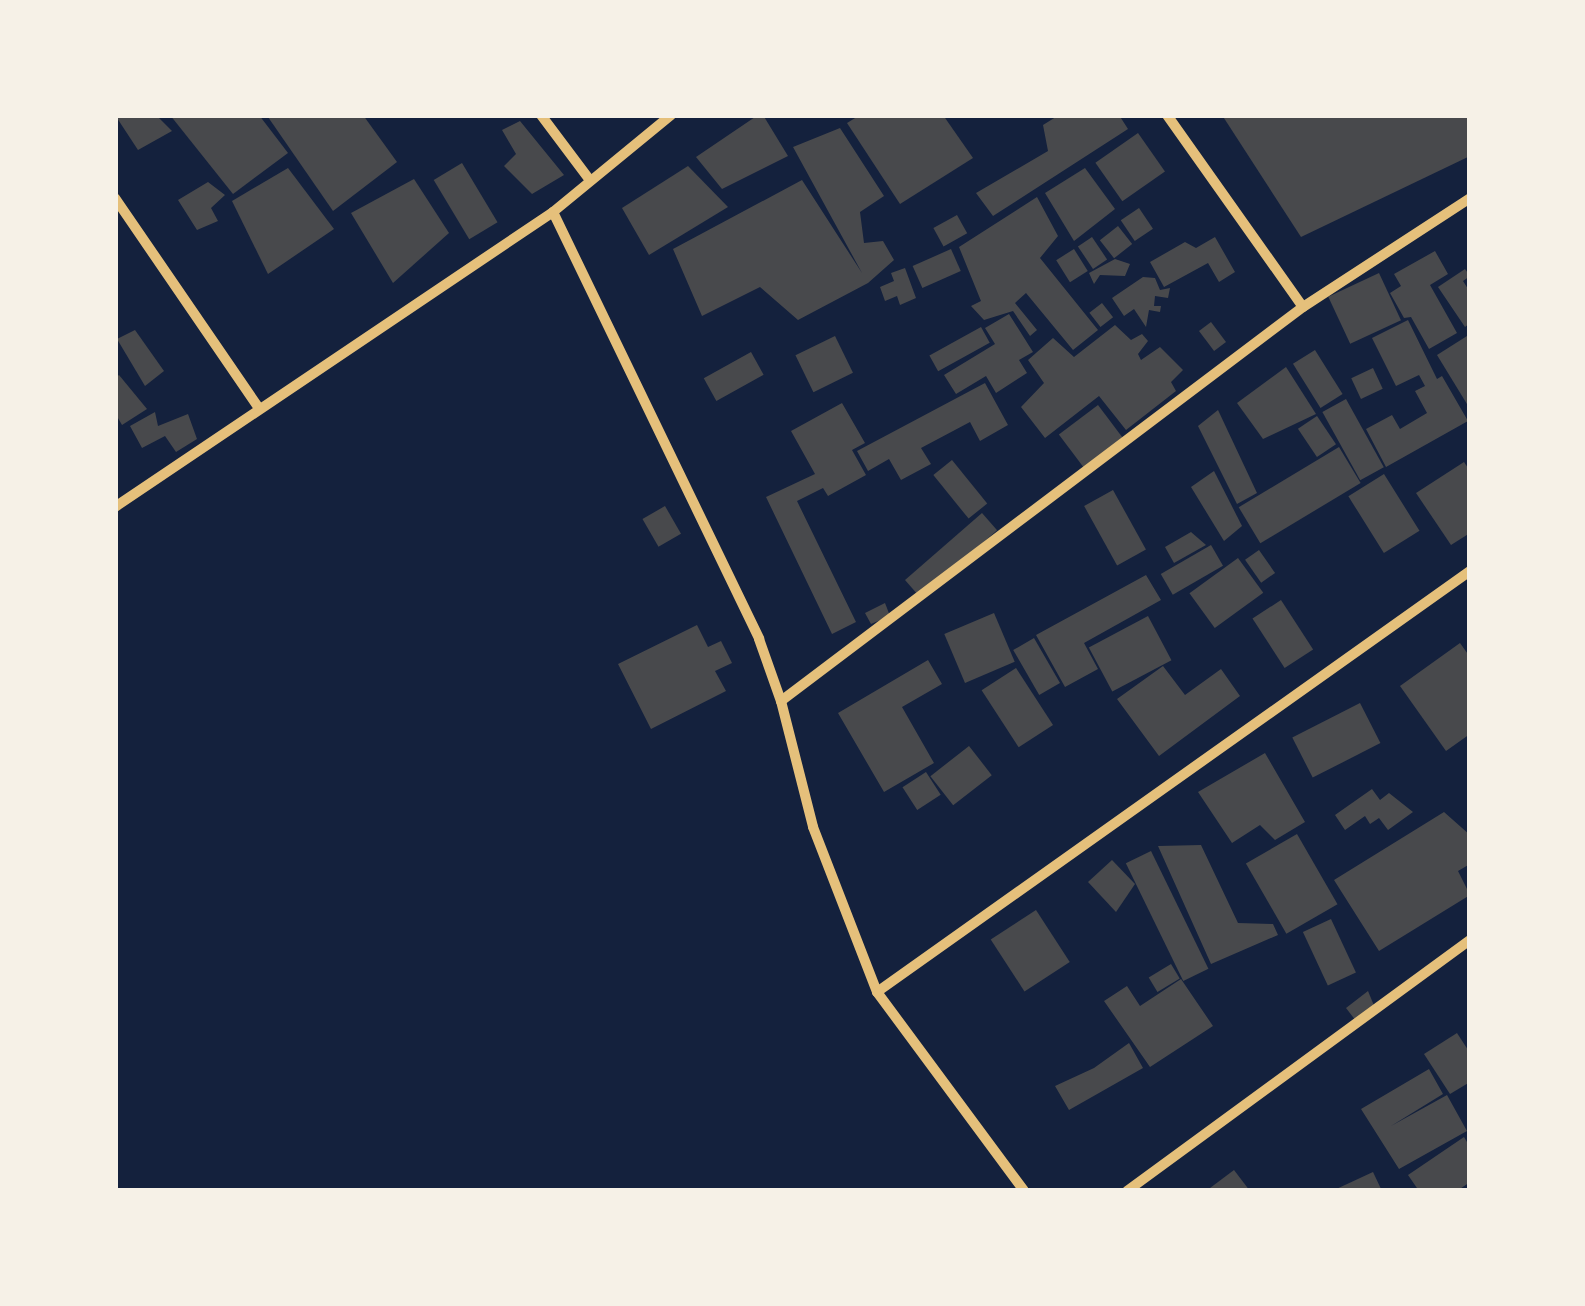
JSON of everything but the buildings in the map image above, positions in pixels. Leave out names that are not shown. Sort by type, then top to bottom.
[{"type":"street","points":[[541,115],[590,179]]},
{"type":"street","points":[[115,506],[553,212],[671,115]]},
{"type":"street","points":[[1166,115],[1303,307]]},
{"type":"street","points":[[115,198],[259,408]]},
{"type":"street","points":[[781,700],[1303,307],[1470,198]]},
{"type":"street","points":[[553,212],[739,590],[781,700],[813,827],[877,992],[1024,1191]]},
{"type":"street","points":[[877,992],[1470,571]]},
{"type":"street","points":[[1127,1191],[1470,940]]}]
